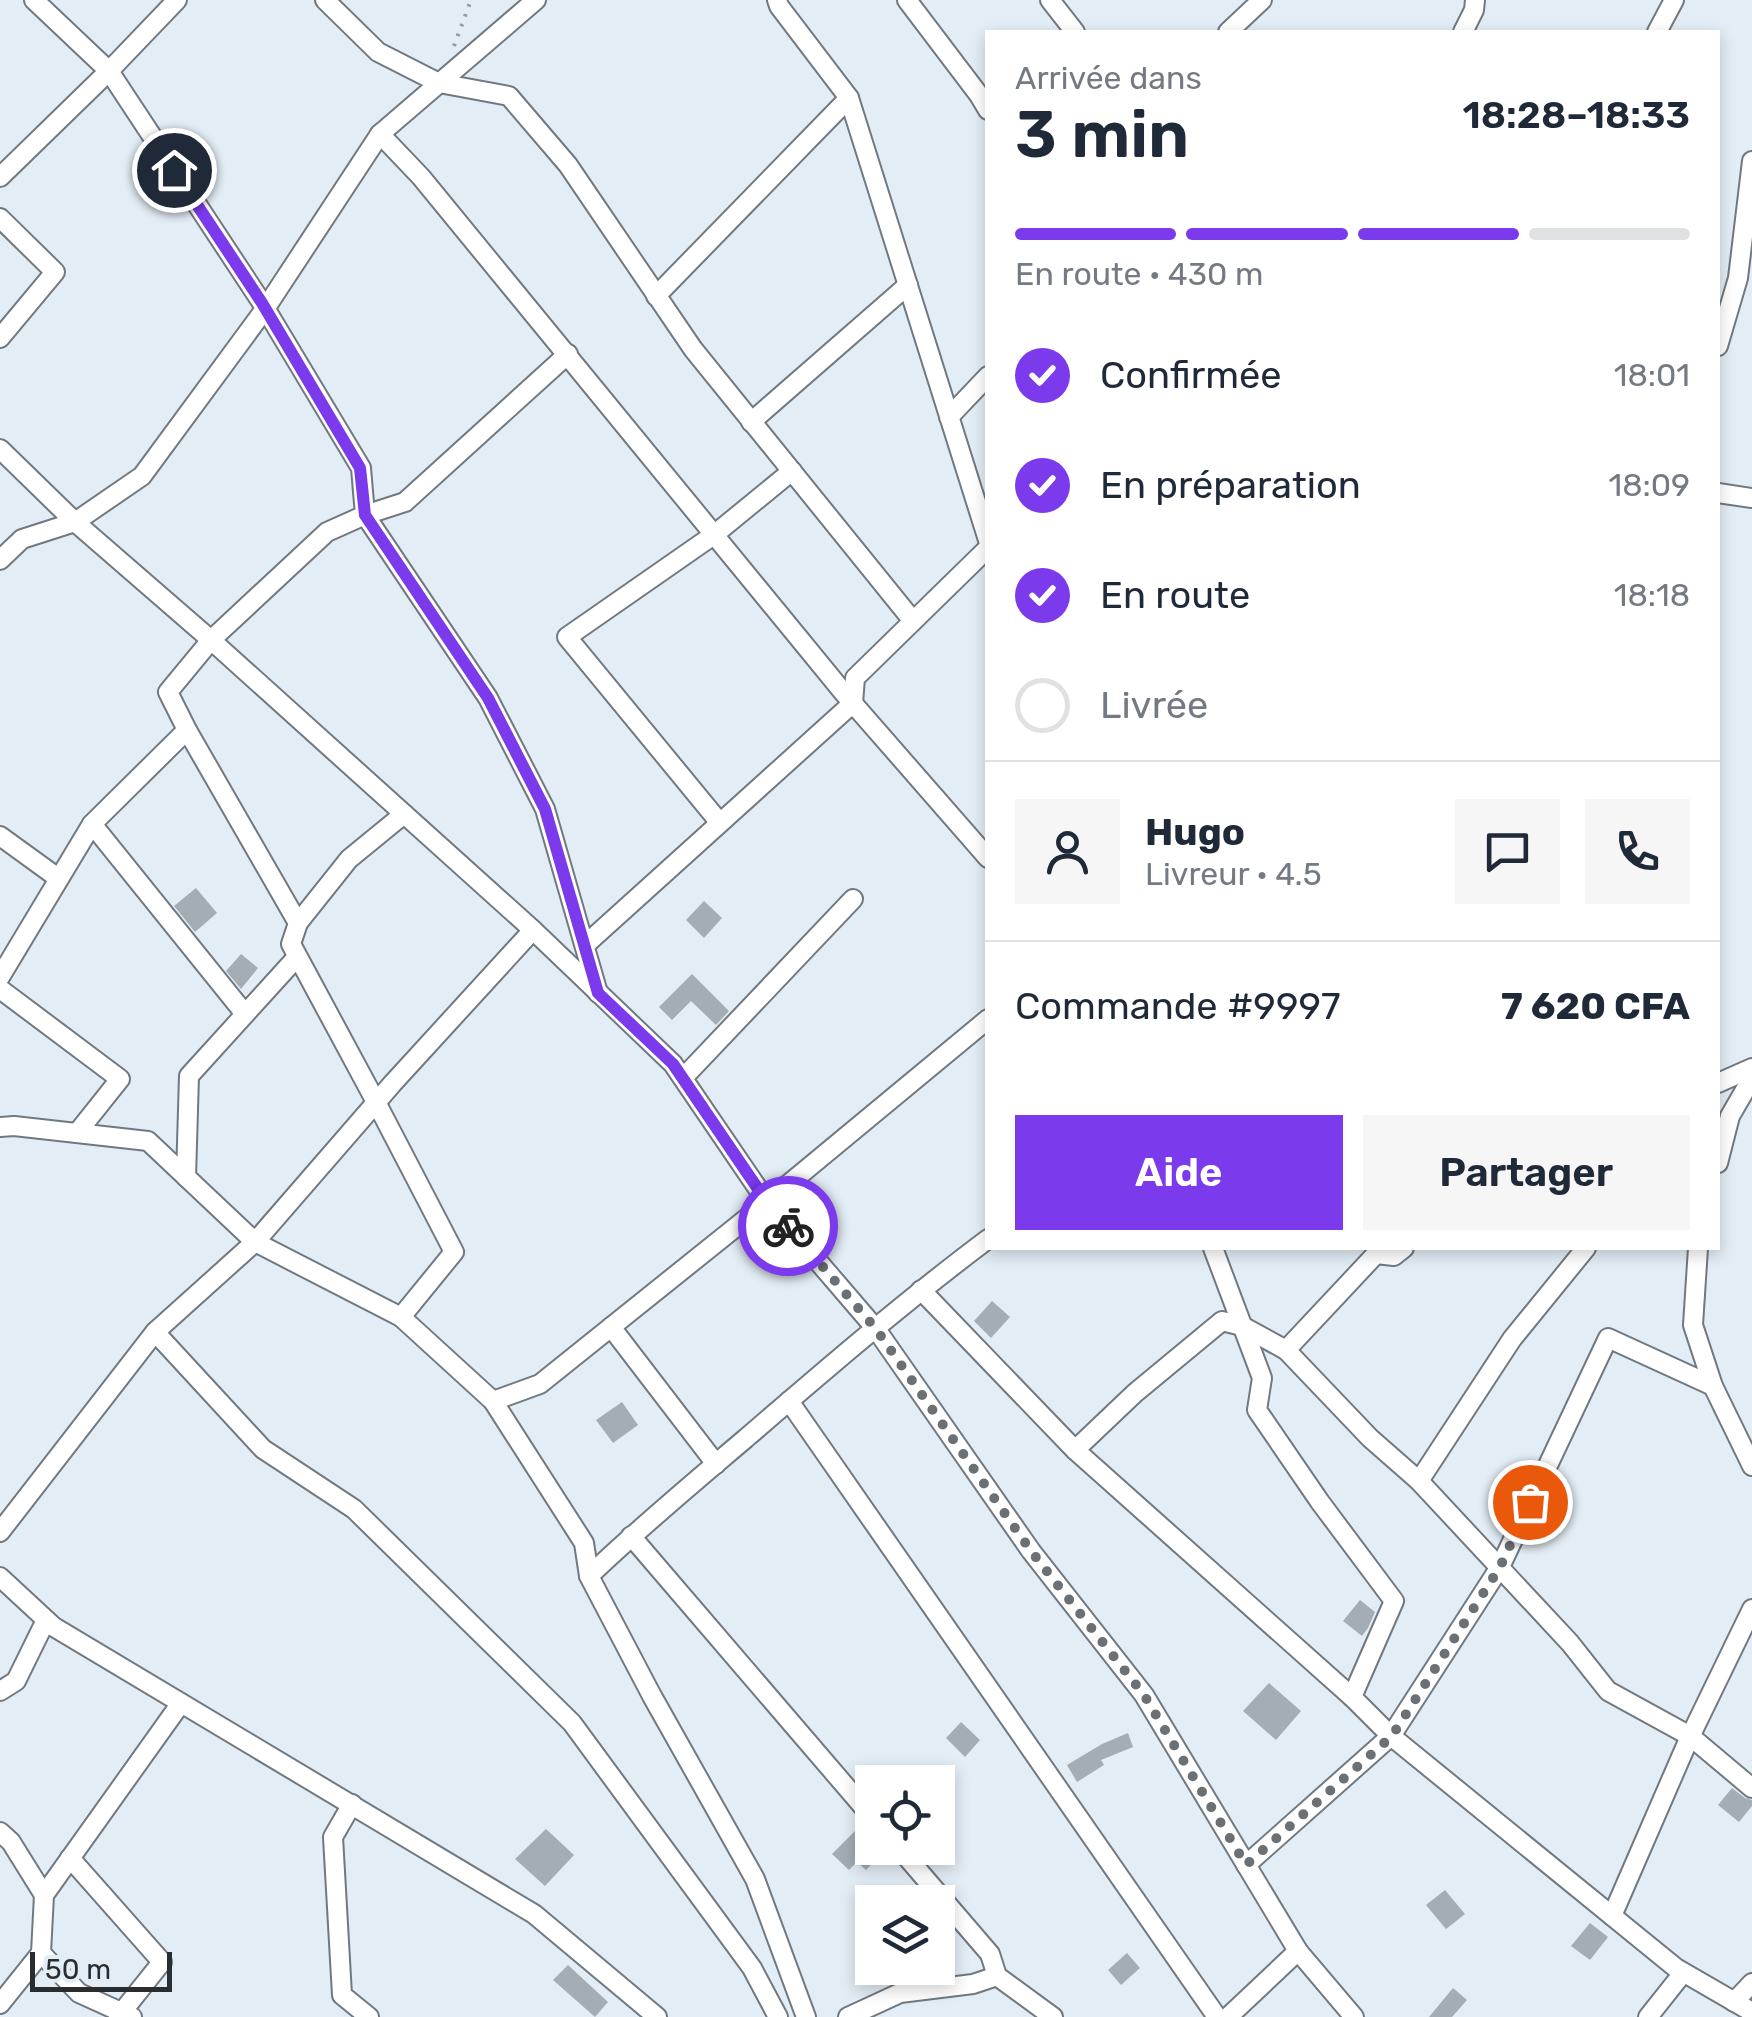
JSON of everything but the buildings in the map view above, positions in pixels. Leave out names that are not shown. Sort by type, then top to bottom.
[{"type":"street","points":[[34,0],[109,71],[265,309],[360,468],[365,515],[488,698],[545,809],[598,993]]},
{"type":"street","points":[[0,177],[177,0]]},
{"type":"street","points":[[325,0],[378,52],[439,84],[509,96],[568,165],[693,349],[913,621]]},
{"type":"street","points":[[0,560],[22,539],[76,522],[142,476],[265,309],[380,134],[536,0]]},
{"type":"street","points":[[777,0],[849,98],[985,530]]},
{"type":"street","points":[[908,0],[985,105]]},
{"type":"street","points":[[1050,0],[1073,30]]},
{"type":"street","points":[[1230,30],[1262,0]]},
{"type":"street","points":[[1658,30],[1674,0]]},
{"type":"street","points":[[1464,30],[1473,4]]},
{"type":"street","points":[[1473,4],[1481,30]]},
{"type":"street","points":[[656,296],[849,98]]},
{"type":"street","points":[[380,134],[421,176],[854,703],[985,855]]},
{"type":"street","points":[[1721,318],[1738,278],[1748,231],[1752,161]]},
{"type":"street","points":[[0,218],[55,272],[0,338]]},
{"type":"street","points":[[751,422],[908,285]]},
{"type":"street","points":[[298,923],[168,692],[211,640],[327,532],[405,502],[568,354]]},
{"type":"street","points":[[949,416],[985,379]]},
{"type":"street","points":[[0,449],[76,522],[532,930],[673,1064],[767,1202],[876,1329],[1031,1551],[1144,1695],[1298,1951],[1354,2017]]},
{"type":"street","points":[[720,823],[567,637],[715,534],[792,471]]},
{"type":"street","points":[[1720,493],[1752,498]]},
{"type":"street","points":[[584,945],[854,703],[855,678],[985,551]]},
{"type":"street","points":[[0,977],[92,824],[186,730]]},
{"type":"street","points":[[401,1318],[454,1252],[291,944],[298,923],[349,859],[404,814]]},
{"type":"street","points":[[92,824],[245,1014]]},
{"type":"street","points":[[0,836],[58,878]]},
{"type":"street","points":[[683,1078],[853,899]]},
{"type":"street","points":[[0,1532],[155,1332],[255,1242],[532,930]]},
{"type":"street","points":[[186,1177],[189,1076],[297,956]]},
{"type":"street","points":[[0,990],[120,1079],[77,1133]]},
{"type":"street","points":[[493,1401],[540,1384],[985,1021]]},
{"type":"street","points":[[1720,1083],[1752,1068]]},
{"type":"street","points":[[1720,1156],[1730,1116],[1752,1078]]},
{"type":"street","points":[[0,1128],[14,1126],[148,1141],[255,1242],[401,1318],[493,1401],[584,1543],[589,1576],[755,1879],[806,2017]]},
{"type":"street","points":[[589,1576],[788,1401],[920,1290],[985,1241]]},
{"type":"street","points":[[1213,1250],[1262,1378],[1258,1410],[1394,1601],[1352,1697]]},
{"type":"street","points":[[1286,1350],[1372,1250],[1394,1256],[1402,1250]]},
{"type":"street","points":[[1419,1480],[1512,1339],[1584,1250]]},
{"type":"street","points":[[1698,1250],[1692,1325],[1713,1386],[1752,1466]]},
{"type":"street","points":[[920,1290],[1075,1450],[1392,1736],[1684,1973],[1752,2012]]},
{"type":"street","points":[[1075,1450],[1135,1393],[1222,1321],[1242,1326],[1286,1350],[1370,1438],[1419,1480],[1570,1643],[1608,1691],[1690,1736],[1752,1788]]},
{"type":"street","points":[[611,1327],[716,1464]]},
{"type":"street","points":[[155,1332],[263,1449],[354,1510],[572,1723],[752,1968],[778,2017]]},
{"type":"street","points":[[1246,1865],[1392,1736],[1500,1567],[1608,1338],[1713,1386]]},
{"type":"street","points":[[788,1401],[1216,2017]]},
{"type":"street","points":[[631,1536],[855,1797]]},
{"type":"street","points":[[0,1576],[54,1627],[534,1914],[657,2017]]},
{"type":"street","points":[[1612,1916],[1690,1736],[1752,1609]]},
{"type":"street","points":[[0,1692],[16,1681],[46,1620]]},
{"type":"street","points":[[0,2004],[41,1953],[44,1895],[181,1703]]},
{"type":"street","points":[[352,1804],[333,1837],[342,1995],[368,2017]]},
{"type":"street","points":[[0,1832],[12,1842],[44,1895]]},
{"type":"street","points":[[41,1953],[80,1993],[124,2015],[162,1962],[70,1858]]},
{"type":"street","points":[[914,1865],[990,1954],[997,1976],[1053,2017]]},
{"type":"street","points":[[1228,2017],[1298,1951]]},
{"type":"street","points":[[1648,2017],[1684,1973]]},
{"type":"street","points":[[848,2017],[900,1993],[973,1984],[997,1976]]},
{"type":"street","points":[[1734,2002],[1752,1983]]},
{"type":"path","points":[[452,50],[471,0]]},
{"type":"way so far","points":[[788,1226],[876,1329],[1031,1551],[1144,1695],[1246,1865],[1392,1736],[1500,1567],[1530,1502]]},
{"type":"route","points":[[174,170],[262,303],[360,468],[365,515],[488,698],[502,725],[545,809],[598,993],[673,1064],[767,1202],[788,1226]]}]
